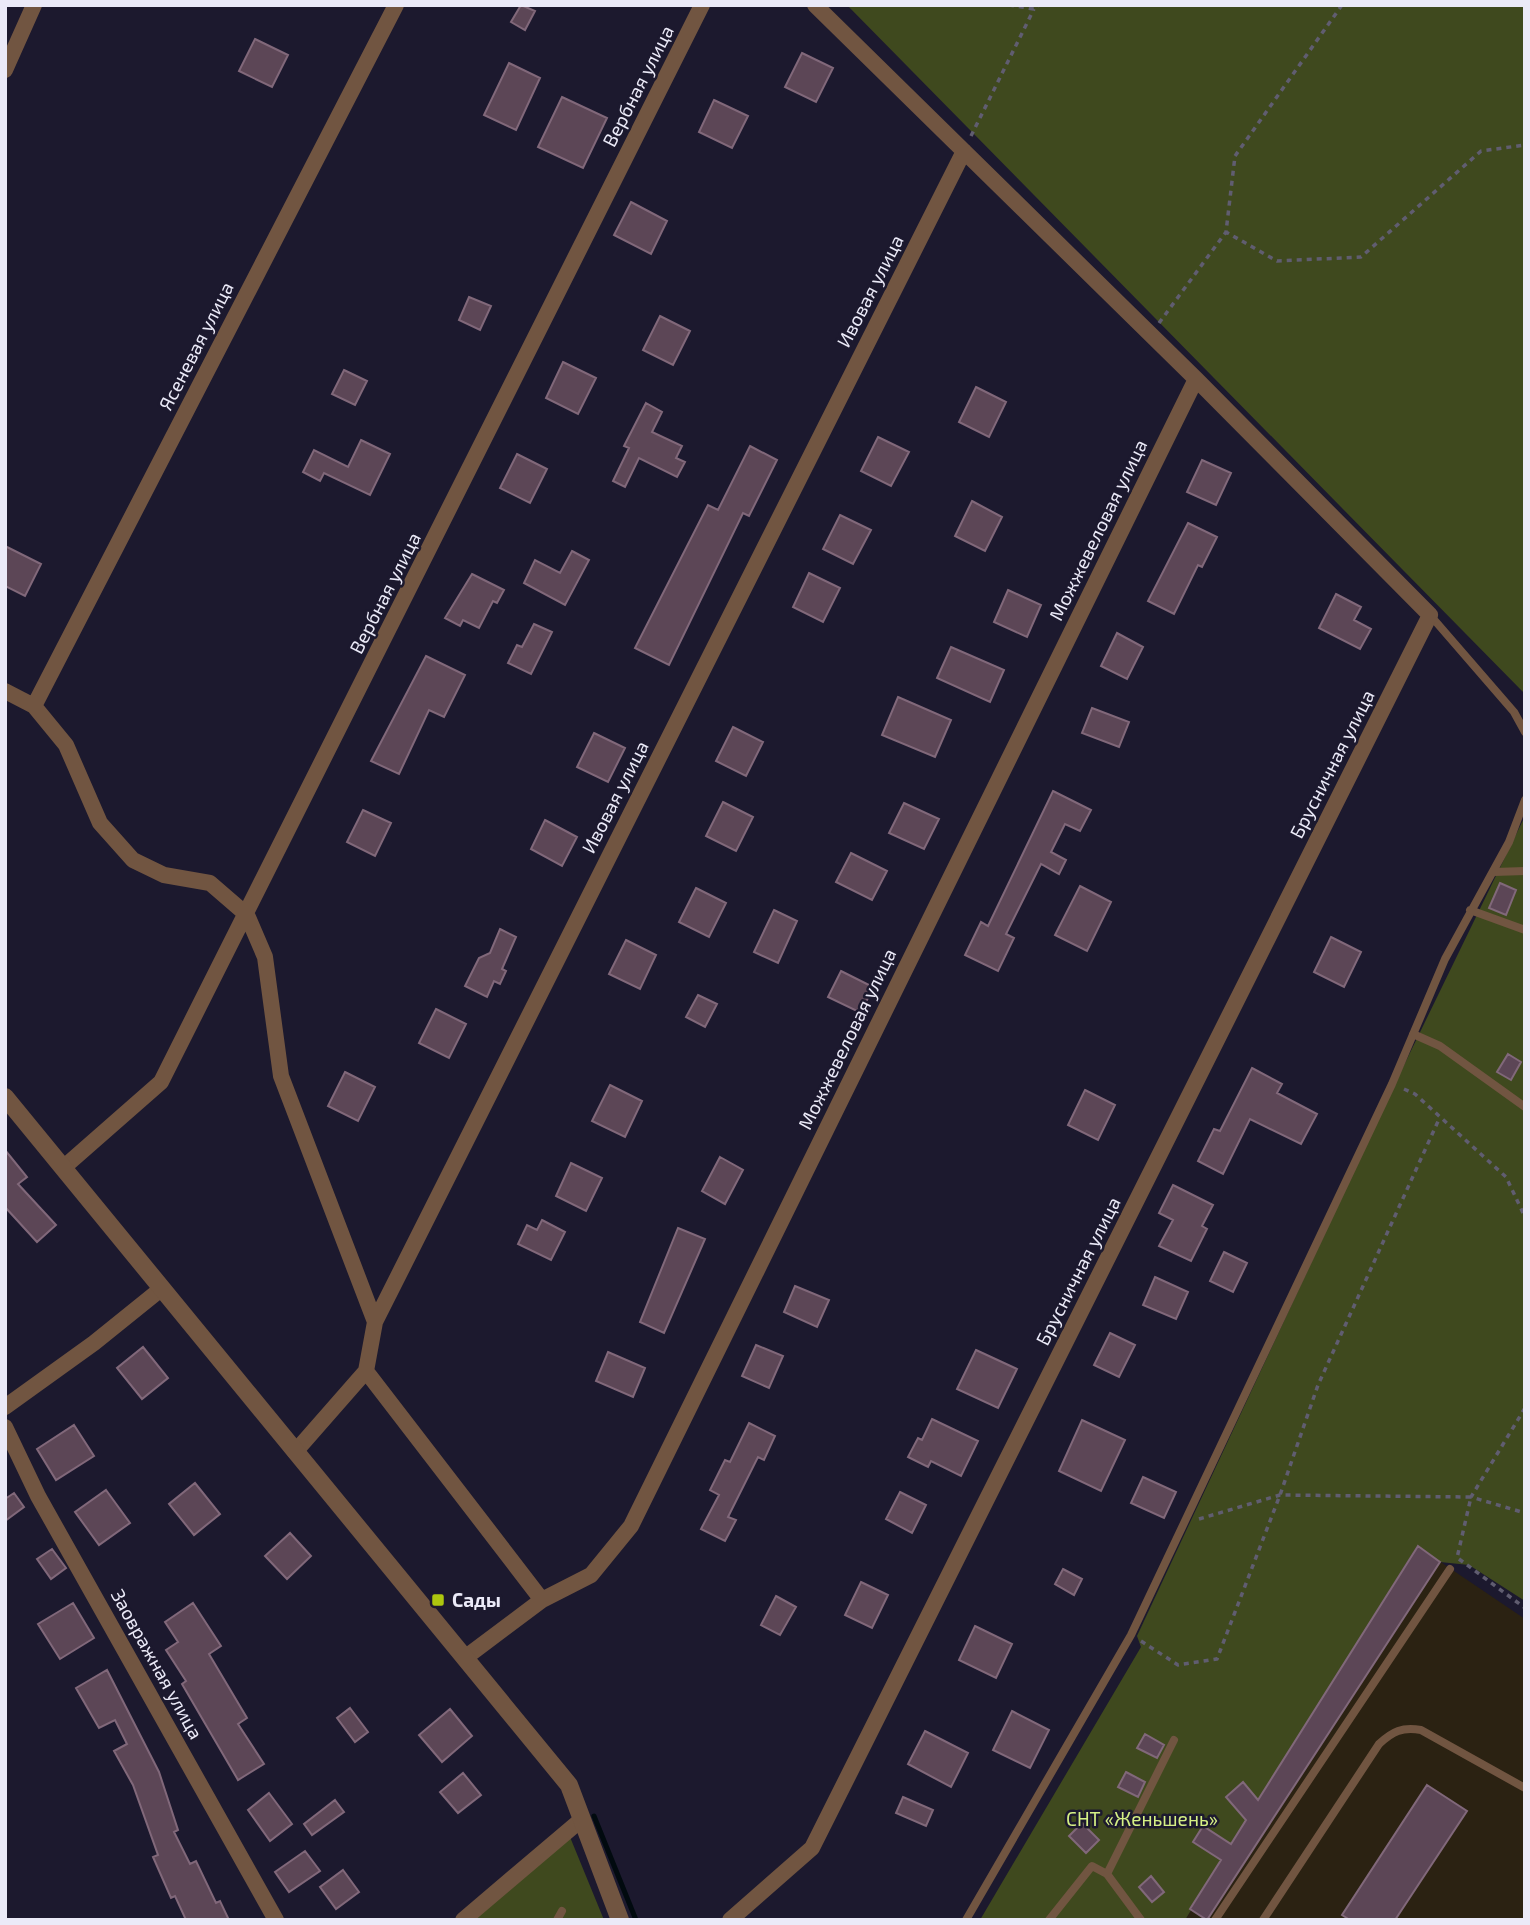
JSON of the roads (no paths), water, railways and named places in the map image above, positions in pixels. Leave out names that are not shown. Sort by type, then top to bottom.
[{"type":"street","points":[[5,70],[34,5]]},
{"type":"street","name":"Ясеневая улица","points":[[34,706],[396,5]]},
{"type":"street","name":"Вербная улица","points":[[63,1168],[161,1083],[702,5]]},
{"type":"street","points":[[815,5],[1151,334],[1430,615]]},
{"type":"street","name":"Ивовая улица","points":[[366,1371],[374,1322],[964,150]]},
{"type":"street","name":"Можжевеловая улица","points":[[466,1657],[541,1600],[590,1575],[631,1526],[1196,379]]},
{"type":"street","name":"Брусничная улица","points":[[730,1920],[811,1848],[1430,615]]},
{"type":"street","points":[[5,691],[34,706],[66,745],[100,823],[133,860],[164,874],[210,883],[247,915],[265,957],[281,1076],[374,1322]]},
{"type":"street","points":[[5,1097],[569,1786],[620,1920]]},
{"type":"street","points":[[5,1407],[161,1289]]},
{"type":"street","points":[[295,1452],[366,1371],[541,1600]]},
{"type":"street","name":"Заовражная улица","points":[[5,1427],[38,1496],[276,1920]]},
{"type":"street","points":[[463,1920],[582,1819]]},
{"type":"lane","points":[[1430,615],[1514,712],[1525,732]]},
{"type":"lane","points":[[966,1920],[1131,1635],[1392,1084],[1470,910],[1510,842],[1525,800]]},
{"type":"lane","points":[[1494,872],[1525,871]]},
{"type":"lane","points":[[1470,910],[1525,930]]},
{"type":"lane","points":[[1413,1034],[1440,1046],[1525,1107]]},
{"type":"lane","points":[[1215,1920],[1450,1569]]},
{"type":"lane","points":[[1263,1920],[1379,1744],[1392,1732],[1406,1727],[1421,1730],[1525,1788]]},
{"type":"lane","points":[[1107,1874],[1174,1740]]},
{"type":"lane","points":[[1049,1920],[1092,1866],[1107,1874],[1141,1920]]},
{"type":"waterway","points":[[594,1816],[636,1920]]},
{"type":"place","name":"Сады","points":[[438,1600]]},
{"type":"park label","name":"СНТ «Женьшень»","points":[[1142,1819]]}]
